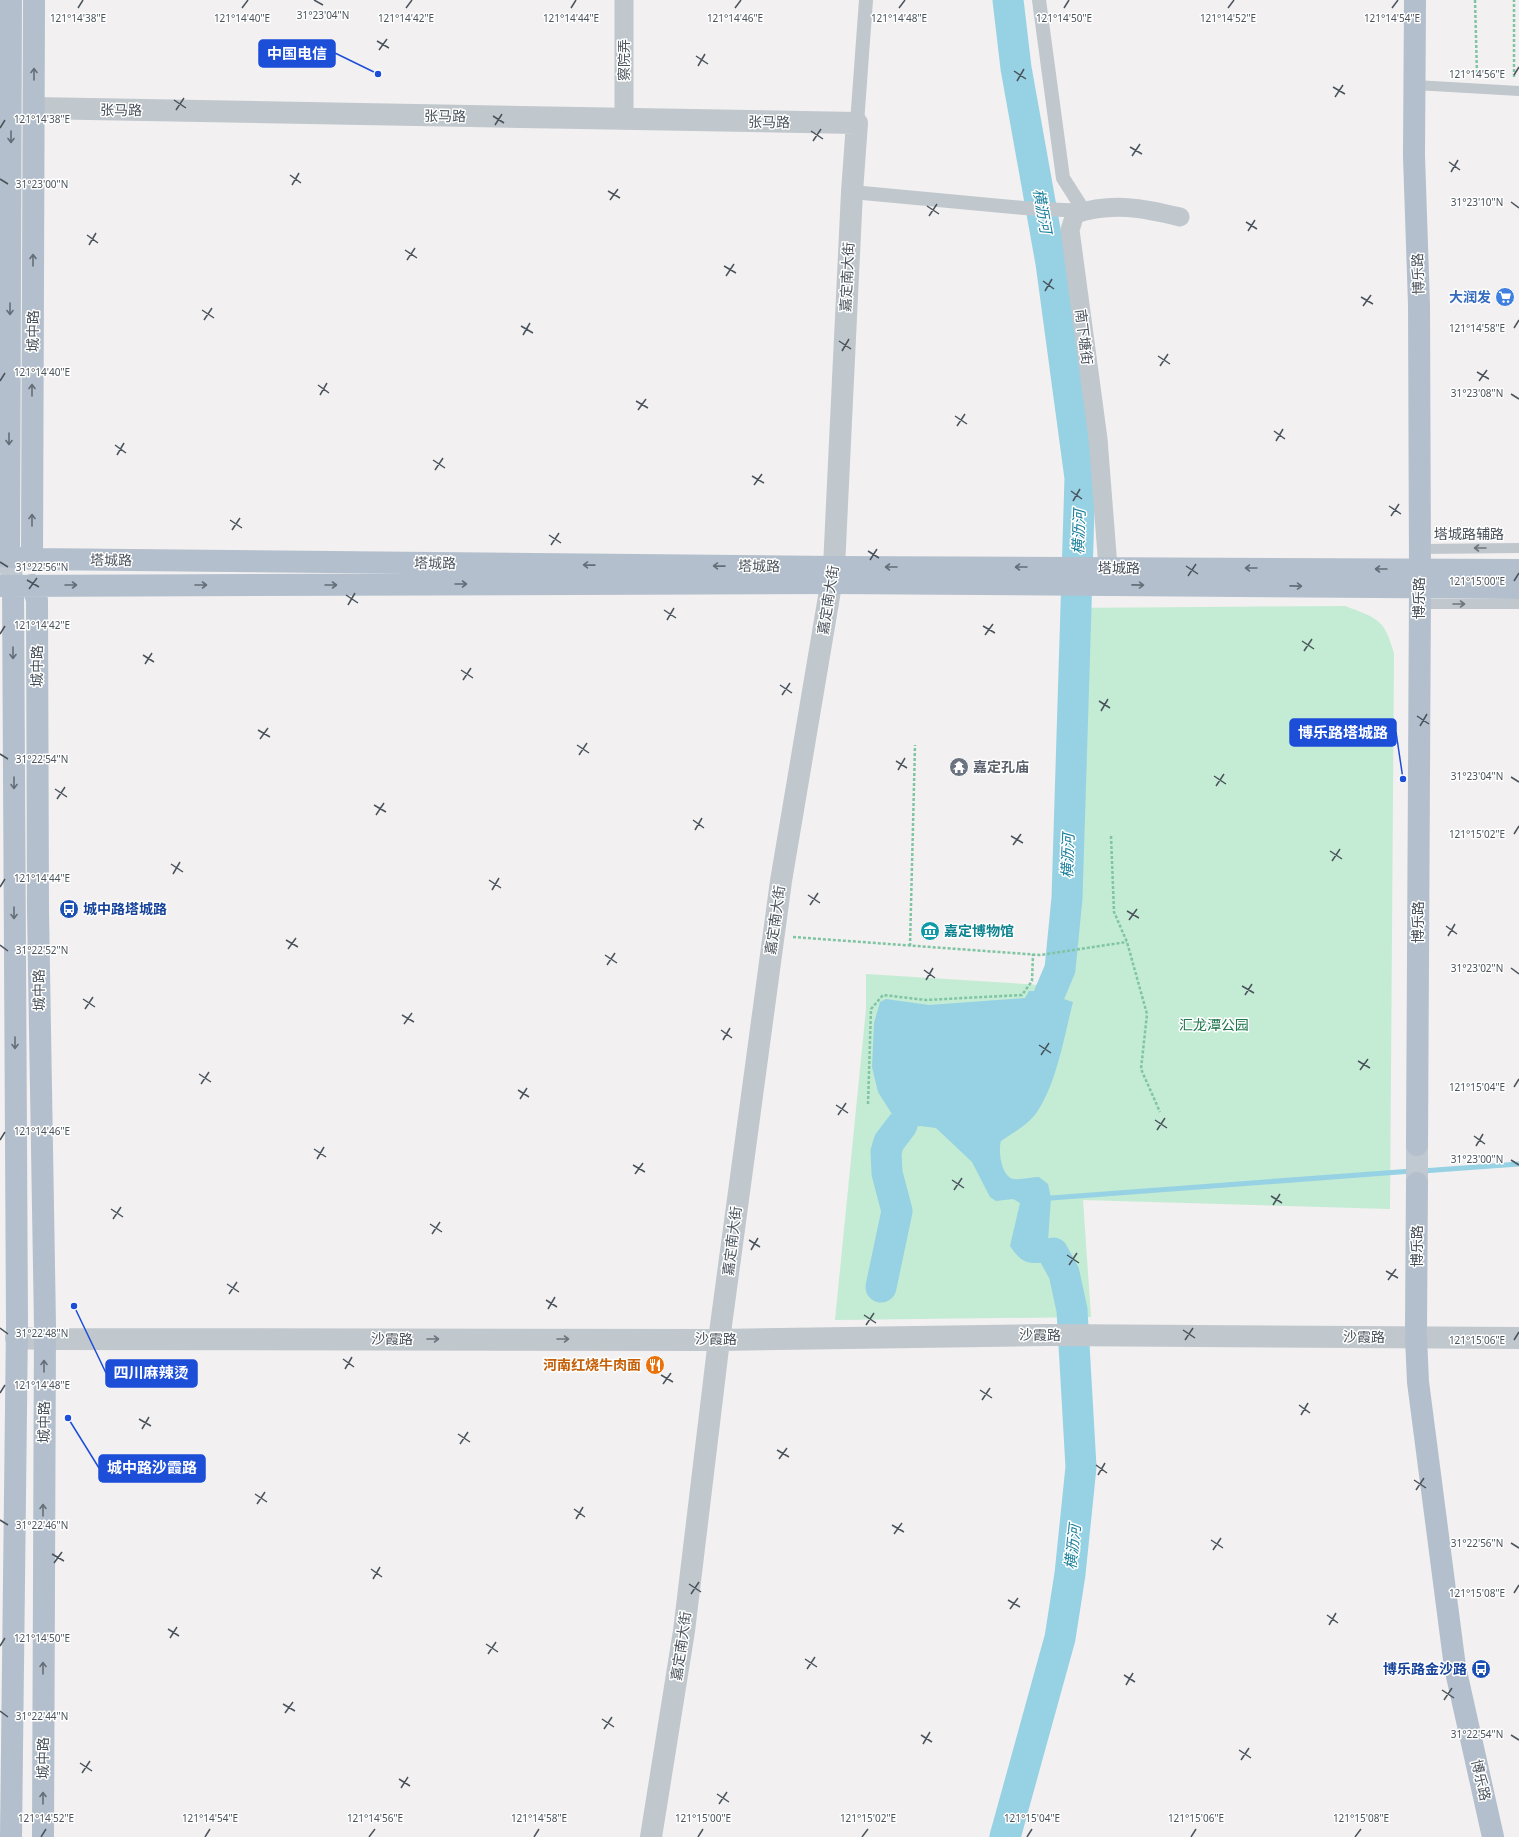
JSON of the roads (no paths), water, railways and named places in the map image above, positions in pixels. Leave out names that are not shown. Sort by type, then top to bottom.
[{"type":"main road","points":[[4,556],[11,0]]},
{"type":"main road","name":"城中路","points":[[15,586],[32,559],[34,0]]},
{"type":"main road","name":"博乐路","points":[[1415,0],[1414,156],[1419,305],[1420,578],[1416,1333],[1418,1382],[1455,1667],[1493,1837]]},
{"type":"main road","name":"塔城路","points":[[4,556],[32,559],[833,575],[1059,576],[1100,573],[1420,578],[1519,588]]},
{"type":"main road","name":"城中路","points":[[4,556],[15,586],[16,1331],[6,1721],[11,1837]]},
{"type":"main road","name":"塔城路","points":[[1420,578],[1519,570]]},
{"type":"main road","name":"塔城路","points":[[15,586],[833,575]]},
{"type":"main road","name":"城中路","points":[[15,586],[37,600],[38,910],[44,1333],[43,1837]]},
{"type":"street","name":"察院弄","points":[[624,0],[624,120]]},
{"type":"street","name":"嘉定南大街","points":[[651,1837],[684,1631],[720,1332],[782,873],[833,575],[852,192],[866,0]]},
{"type":"street","points":[[1039,0],[1063,178],[1084,211]]},
{"type":"street","name":"张马路","points":[[34,108],[624,120],[857,123]]},
{"type":"street","points":[[852,192],[1024,208],[1084,211],[1094,208],[1142,207],[1180,217]]},
{"type":"street","name":"南下塘街","points":[[1084,211],[1075,214],[1070,230],[1098,439],[1100,573]]},
{"type":"street","points":[[1416,1333],[1519,1327]]},
{"type":"street","name":"沙霞路","points":[[16,1331],[44,1333],[720,1332],[1048,1335],[1416,1333]]},
{"type":"street","points":[[720,1332],[1416,1333],[1519,1338]]},
{"type":"lane","points":[[1415,85],[1516,91]]},
{"type":"lane","name":"塔城路辅路","points":[[1420,578],[1519,548]]},
{"type":"lane","points":[[1420,578],[1519,604]]},
{"type":"water","points":[[1029,991],[1039,991],[1073,1002],[1055,1073],[1044,1100],[1033,1117],[1001,1141],[1000,1145],[1000,1156],[1003,1168],[1010,1177],[1017,1179],[1039,1177],[1048,1184],[1051,1198],[1048,1241],[1053,1253],[1047,1262],[1034,1263],[1021,1259],[1010,1246],[1020,1203],[1013,1199],[996,1201],[990,1197],[972,1162],[936,1128],[920,1126],[907,1128],[897,1122],[878,1092],[872,1067],[874,1023],[880,1002],[886,999],[929,1005],[1025,998]]},
{"type":"waterway","name":"横沥河","points":[[1008,0],[1016,68],[1051,263],[1080,478],[1067,898],[1060,969],[1049,995]]},
{"type":"waterway","points":[[881,1287],[897,1211],[887,1173],[886,1152],[889,1142],[902,1125]]},
{"type":"waterway","points":[[1422,1171],[1519,1164]]},
{"type":"waterway","points":[[1051,1198],[1412,1171]]},
{"type":"waterway","name":"横沥河","points":[[1005,1837],[1060,1638],[1070,1574],[1081,1467],[1072,1310],[1064,1273],[1053,1253]]},
{"type":"place","name":"中国电信","points":[[378,74]]},
{"type":"place","name":"大润发","points":[[1505,297]]},
{"type":"place","name":"嘉定孔庙","points":[[959,767]]},
{"type":"place","name":"博乐路塔城路","points":[[1403,779]]},
{"type":"place","name":"城中路塔城路","points":[[69,909]]},
{"type":"place","name":"嘉定博物馆","points":[[930,931]]},
{"type":"place","name":"四川麻辣烫","points":[[74,1306]]},
{"type":"place","name":"河南红烧牛肉面","points":[[655,1365]]},
{"type":"place","name":"城中路沙霞路","points":[[68,1418]]},
{"type":"place","name":"博乐路金沙路","points":[[1481,1669]]},
{"type":"park label","name":"汇龙潭公园","points":[[1214,1025]]}]
